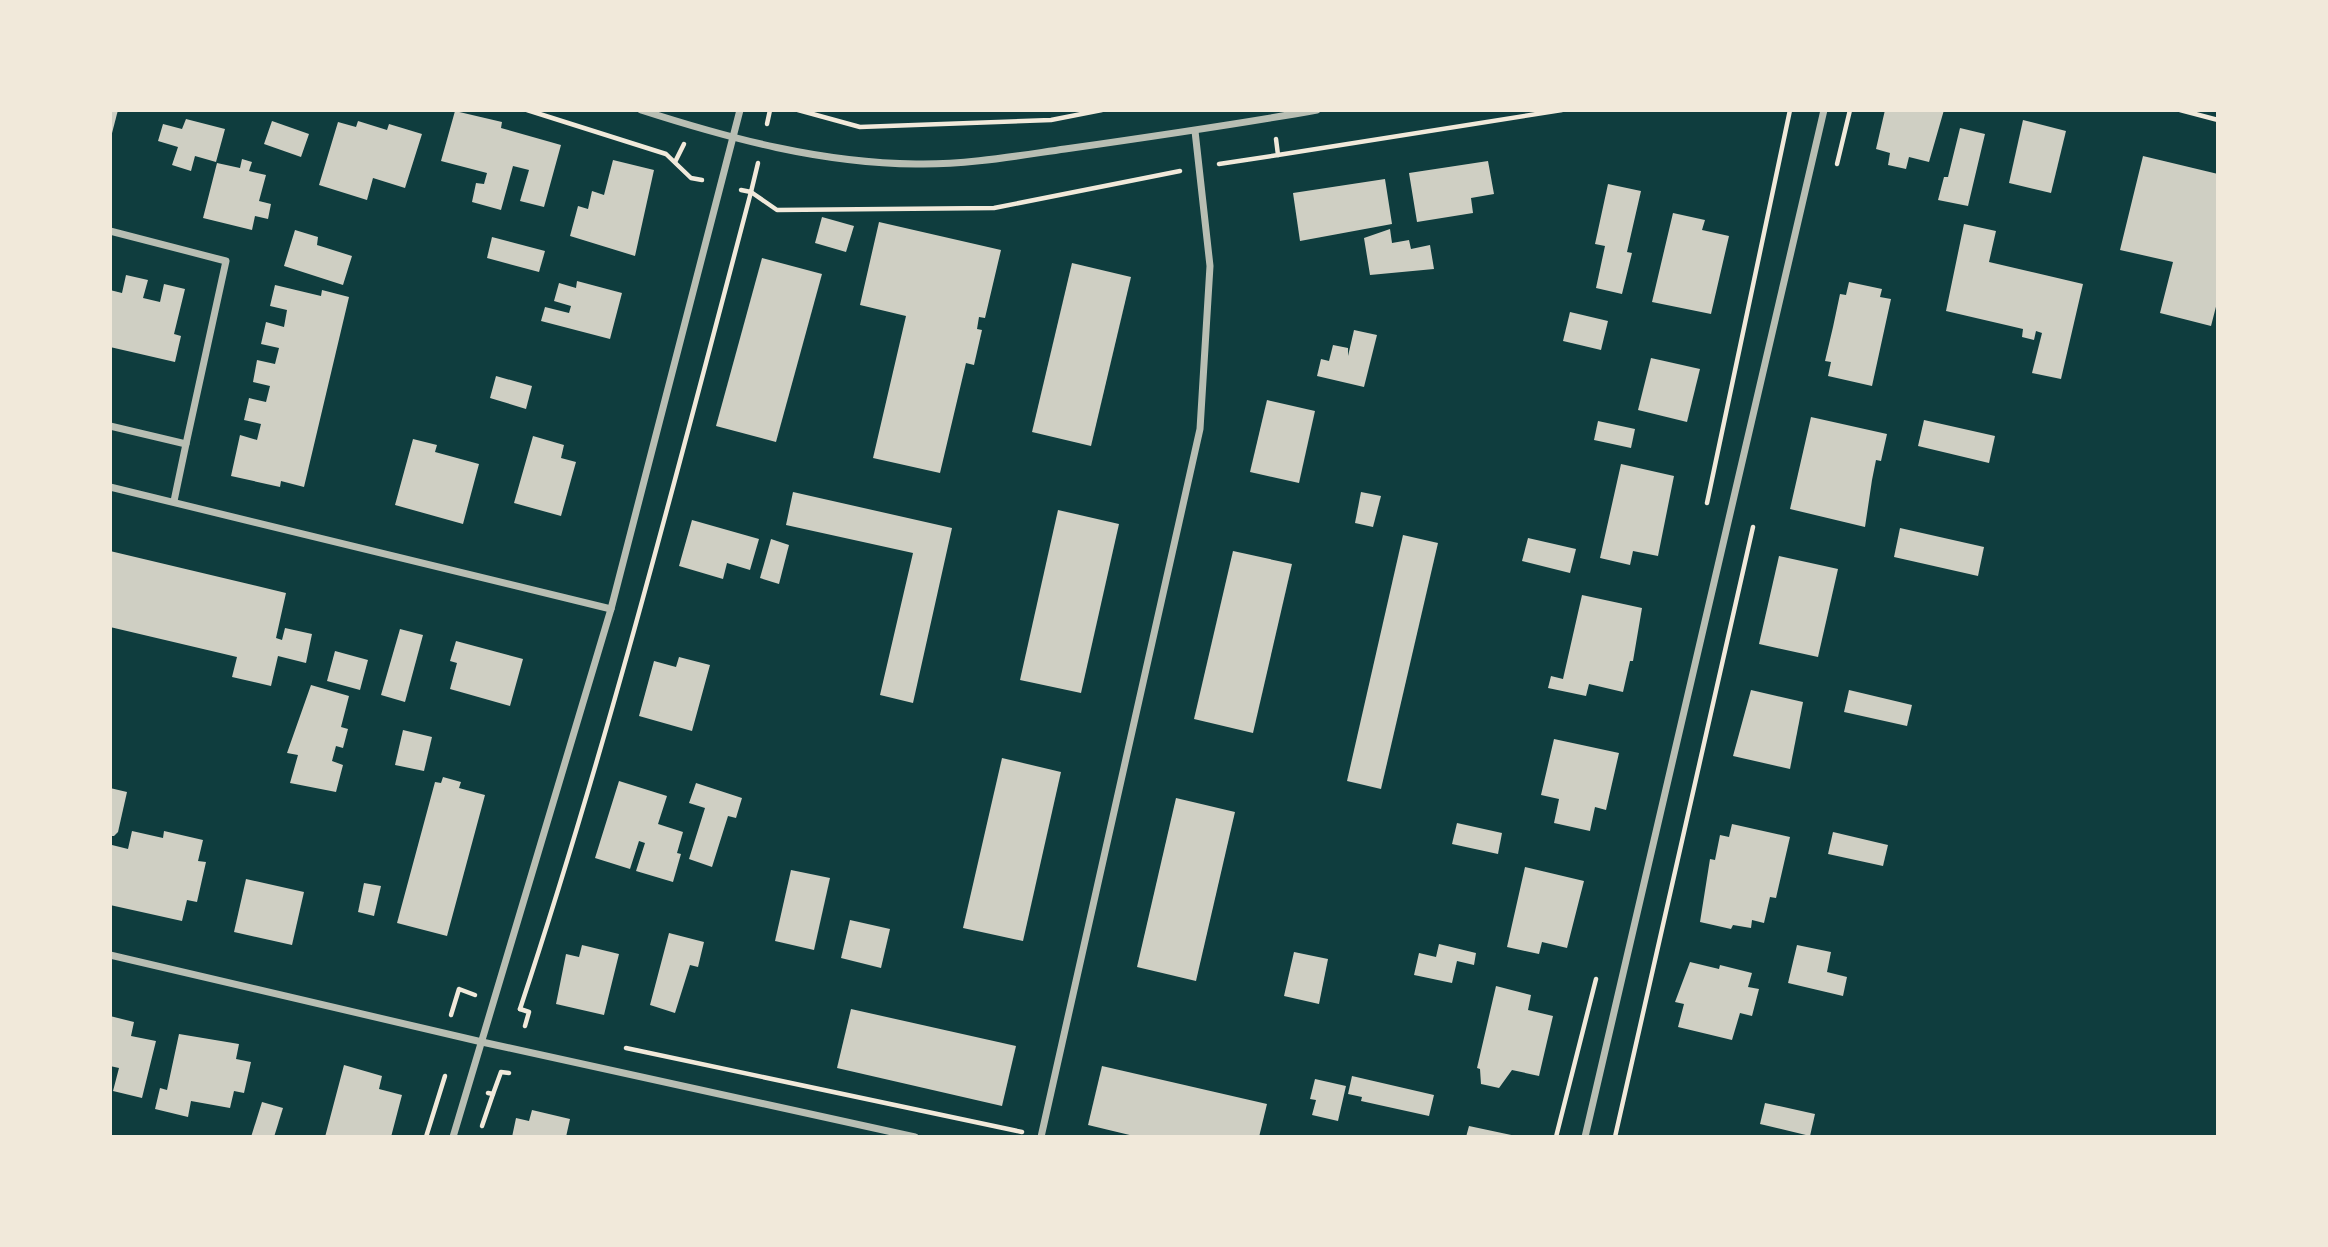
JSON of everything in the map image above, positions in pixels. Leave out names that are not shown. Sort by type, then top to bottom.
[{"type":"street","points":[[641,110],[733,138],[814,156],[918,164],[978,161],[1195,131],[1317,110]]},
{"type":"street","points":[[453,1137],[611,610],[740,110]]},
{"type":"street","points":[[1585,1137],[1824,110]]},
{"type":"street","points":[[1041,1137],[1200,429],[1210,266],[1195,131]]},
{"type":"street","points":[[110,231],[226,261],[174,501]]},
{"type":"street","points":[[110,426],[186,444]]},
{"type":"street","points":[[110,487],[611,610]]},
{"type":"street","points":[[110,955],[482,1042],[915,1137]]},
{"type":"path","points":[[527,110],[666,154],[675,162]]},
{"type":"path","points":[[798,110],[860,127],[1051,120],[1102,110]]},
{"type":"path","points":[[520,1009],[553,908],[654,558],[751,192],[777,210],[994,208],[1199,167],[1562,110]]},
{"type":"path","points":[[1707,504],[1790,110]]},
{"type":"path","points":[[1835,175],[1850,110]]},
{"type":"path","points":[[2180,110],[2218,120]]},
{"type":"path","points":[[1273,118],[1278,155]]},
{"type":"path","points":[[1615,1137],[1755,519]]},
{"type":"path","points":[[1556,1137],[1597,975]]},
{"type":"path","points":[[426,1137],[445,1076]]},
{"type":"path","points":[[479,1137],[493,1094]]},
{"type":"building","points":[[110,110],[118,110],[111,137],[110,136]]},
{"type":"building","points":[[1885,110],[1944,110],[1929,162],[1909,157],[1906,169],[1888,165],[1890,153],[1876,149]]},
{"type":"building","points":[[455,111],[502,122],[501,128],[561,145],[544,207],[520,201],[529,170],[513,166],[501,210],[472,202],[476,183],[484,184],[487,173],[441,161]]},
{"type":"building","points":[[186,119],[225,129],[216,162],[195,156],[191,171],[172,165],[178,147],[158,141],[163,124],[182,129]]},
{"type":"building","points":[[2023,120],[2066,131],[2051,193],[2009,183]]},
{"type":"building","points":[[272,121],[309,134],[301,157],[264,144]]},
{"type":"building","points":[[358,121],[387,130],[389,124],[422,134],[405,188],[373,178],[367,200],[319,185],[338,122],[356,127]]},
{"type":"building","points":[[1960,128],[1985,134],[1968,206],[1938,200],[1944,177],[1948,177]]},
{"type":"building","points":[[2143,156],[2218,174],[2218,299],[2211,326],[2160,313],[2173,262],[2120,250]]},
{"type":"building","points":[[242,159],[252,162],[249,171],[266,175],[259,201],[271,204],[268,219],[255,216],[252,230],[203,218],[217,163],[240,168]]},
{"type":"building","points":[[613,160],[654,170],[635,256],[570,236],[578,206],[588,209],[592,191],[604,195]]},
{"type":"building","points":[[1488,161],[1494,194],[1471,198],[1473,213],[1417,222],[1409,173]]},
{"type":"building","points":[[1385,179],[1392,224],[1300,241],[1293,193]]},
{"type":"building","points":[[1608,184],[1641,191],[1627,252],[1632,253],[1622,294],[1596,288],[1605,246],[1595,244]]},
{"type":"building","points":[[1673,213],[1705,220],[1702,230],[1729,236],[1711,314],[1652,302]]},
{"type":"building","points":[[822,217],[854,226],[846,252],[815,243]]},
{"type":"building","points":[[879,222],[1001,250],[985,318],[979,317],[977,329],[982,330],[974,365],[966,363],[940,473],[873,458],[906,316],[860,305]]},
{"type":"building","points":[[1964,224],[1996,231],[1989,262],[2083,284],[2061,379],[2032,373],[2042,333],[2036,331],[2034,340],[2022,337],[2023,329],[1946,311]]},
{"type":"building","points":[[1390,229],[1392,243],[1409,240],[1411,249],[1430,245],[1434,269],[1370,275],[1364,238]]},
{"type":"building","points":[[295,230],[318,237],[317,245],[352,256],[343,285],[284,266]]},
{"type":"building","points":[[492,237],[545,251],[539,272],[487,258]]},
{"type":"building","points":[[762,258],[822,274],[776,442],[716,426]]},
{"type":"building","points":[[1072,263],[1131,277],[1091,446],[1032,432]]},
{"type":"building","points":[[126,275],[148,280],[143,298],[160,302],[164,284],[185,289],[174,334],[181,336],[175,362],[110,347],[110,290],[122,293]]},
{"type":"building","points":[[577,281],[622,293],[610,339],[541,321],[545,307],[569,313],[571,306],[554,301],[559,283],[576,288]]},
{"type":"building","points":[[1849,282],[1882,289],[1880,297],[1891,299],[1872,386],[1828,376],[1831,362],[1825,361],[1840,294],[1846,295]]},
{"type":"building","points":[[275,285],[321,296],[322,290],[349,297],[304,487],[281,481],[280,487],[231,476],[240,435],[257,440],[261,424],[244,420],[249,398],[266,402],[270,386],[253,382],[257,360],[275,364],[279,348],[261,344],[266,322],[284,327],[287,310],[270,306]]},
{"type":"building","points":[[1570,312],[1608,321],[1601,350],[1563,341]]},
{"type":"building","points":[[1354,330],[1377,335],[1364,387],[1317,376],[1321,359],[1329,361],[1333,345],[1348,348],[1348,356]]},
{"type":"building","points":[[1651,358],[1700,369],[1687,422],[1638,410]]},
{"type":"building","points":[[496,376],[532,386],[526,409],[490,398]]},
{"type":"building","points":[[1267,400],[1315,411],[1299,483],[1250,472]]},
{"type":"building","points":[[1811,417],[1887,434],[1881,461],[1876,460],[1865,527],[1790,509]]},
{"type":"building","points":[[1924,420],[1995,436],[1989,463],[1918,446]]},
{"type":"building","points":[[1598,421],[1635,429],[1631,448],[1594,440]]},
{"type":"building","points":[[533,436],[564,445],[561,458],[576,462],[561,516],[514,503]]},
{"type":"building","points":[[413,439],[437,445],[435,452],[479,464],[463,524],[395,505]]},
{"type":"building","points":[[1621,464],[1674,476],[1658,556],[1633,551],[1630,565],[1600,558]]},
{"type":"building","points":[[793,492],[952,528],[913,703],[880,695],[913,553],[786,525]]},
{"type":"building","points":[[1361,492],[1381,496],[1373,527],[1355,523]]},
{"type":"building","points":[[1058,510],[1119,524],[1081,693],[1020,680]]},
{"type":"building","points":[[692,520],[759,539],[750,570],[727,563],[723,579],[679,566]]},
{"type":"building","points":[[1900,528],[1984,547],[1978,576],[1894,557]]},
{"type":"building","points":[[1403,535],[1438,543],[1381,789],[1347,781]]},
{"type":"building","points":[[1528,538],[1576,549],[1570,573],[1522,561]]},
{"type":"building","points":[[771,539],[789,545],[779,584],[760,578]]},
{"type":"building","points":[[110,551],[286,593],[276,638],[282,640],[285,628],[312,634],[306,663],[278,656],[271,686],[232,677],[237,657],[110,627]]},
{"type":"building","points":[[1233,551],[1292,564],[1253,733],[1194,719]]},
{"type":"building","points":[[1779,556],[1838,569],[1818,657],[1759,644]]},
{"type":"building","points":[[1582,595],[1642,608],[1633,661],[1630,661],[1623,692],[1589,684],[1586,696],[1548,688],[1551,676],[1563,679]]},
{"type":"building","points":[[400,629],[423,635],[405,702],[381,695]]},
{"type":"building","points":[[456,641],[523,659],[510,706],[450,689],[457,663],[450,661]]},
{"type":"building","points":[[335,651],[368,660],[360,690],[327,681]]},
{"type":"building","points":[[679,657],[710,665],[692,731],[639,716],[654,661],[676,667]]},
{"type":"building","points":[[311,685],[349,696],[341,727],[348,729],[343,748],[336,746],[332,761],[343,765],[336,792],[290,783],[298,755],[287,753]]},
{"type":"building","points":[[1751,690],[1803,702],[1790,769],[1733,756]]},
{"type":"building","points":[[1849,690],[1912,705],[1907,726],[1844,712]]},
{"type":"building","points":[[403,730],[432,737],[424,771],[395,765]]},
{"type":"building","points":[[1554,739],[1619,753],[1606,810],[1595,807],[1590,831],[1554,823],[1559,799],[1541,795]]},
{"type":"building","points":[[1002,758],[1061,772],[1023,941],[963,928]]},
{"type":"building","points":[[443,777],[461,782],[459,788],[485,795],[447,936],[397,923],[435,782],[441,783]]},
{"type":"building","points":[[619,781],[667,796],[658,824],[683,832],[677,853],[681,854],[673,882],[636,871],[645,843],[639,841],[630,869],[595,858]]},
{"type":"building","points":[[696,783],[742,798],[736,818],[728,816],[712,867],[689,859],[705,808],[689,803]]},
{"type":"building","points":[[110,788],[127,792],[118,832],[114,836],[110,836]]},
{"type":"building","points":[[1176,798],[1235,812],[1196,981],[1137,967]]},
{"type":"building","points":[[1457,823],[1502,833],[1498,854],[1452,844]]},
{"type":"building","points":[[1732,824],[1790,837],[1776,898],[1770,897],[1764,923],[1752,920],[1751,928],[1733,925],[1731,929],[1700,922],[1710,859],[1715,860],[1720,835],[1729,837]]},
{"type":"building","points":[[132,831],[163,838],[164,831],[203,840],[198,861],[206,862],[197,902],[187,900],[182,921],[110,905],[112,845],[128,849]]},
{"type":"building","points":[[1833,832],[1888,845],[1883,866],[1828,854]]},
{"type":"building","points":[[1525,867],[1584,881],[1567,948],[1542,942],[1539,954],[1507,947]]},
{"type":"building","points":[[791,870],[830,878],[814,950],[775,941]]},
{"type":"building","points":[[246,879],[304,892],[292,945],[234,932]]},
{"type":"building","points":[[364,883],[381,886],[374,916],[358,912]]},
{"type":"building","points":[[850,920],[890,929],[881,968],[841,958]]},
{"type":"building","points":[[669,933],[704,942],[698,967],[690,965],[675,1013],[650,1005]]},
{"type":"building","points":[[1439,944],[1476,953],[1474,965],[1457,961],[1452,983],[1414,975],[1419,953],[1436,957]]},
{"type":"building","points":[[582,945],[619,954],[604,1015],[556,1004],[566,954],[579,957]]},
{"type":"building","points":[[1797,945],[1831,952],[1827,972],[1847,977],[1843,996],[1788,983]]},
{"type":"building","points":[[1294,952],[1328,959],[1319,1004],[1284,996]]},
{"type":"building","points":[[1690,962],[1719,969],[1720,965],[1752,973],[1748,987],[1759,989],[1752,1016],[1740,1013],[1732,1040],[1678,1027],[1684,1004],[1675,1002]]},
{"type":"building","points":[[1496,986],[1531,995],[1528,1010],[1553,1016],[1539,1076],[1512,1070],[1499,1088],[1481,1084],[1480,1069],[1477,1068]]},
{"type":"building","points":[[851,1009],[1016,1046],[1002,1106],[837,1068]]},
{"type":"building","points":[[110,1016],[134,1022],[131,1036],[156,1041],[142,1098],[113,1091],[119,1068],[110,1066]]},
{"type":"building","points":[[179,1034],[239,1044],[236,1059],[251,1062],[244,1093],[234,1091],[230,1108],[191,1101],[188,1117],[155,1109],[160,1088],[167,1090]]},
{"type":"building","points":[[344,1065],[382,1076],[379,1089],[402,1095],[391,1137],[325,1137]]},
{"type":"building","points":[[1102,1066],[1267,1104],[1259,1137],[1138,1137],[1088,1125]]},
{"type":"building","points":[[1352,1076],[1434,1095],[1429,1116],[1361,1101],[1362,1097],[1348,1094]]},
{"type":"building","points":[[1315,1079],[1346,1086],[1338,1121],[1312,1115],[1316,1100],[1310,1099]]},
{"type":"building","points":[[262,1102],[283,1108],[274,1137],[251,1137]]},
{"type":"building","points":[[1765,1103],[1815,1114],[1810,1136],[1760,1124]]},
{"type":"building","points":[[532,1110],[570,1119],[566,1137],[512,1137],[516,1118],[529,1121]]},
{"type":"building","points":[[1469,1126],[1516,1136],[1516,1137],[1466,1137]]}]
